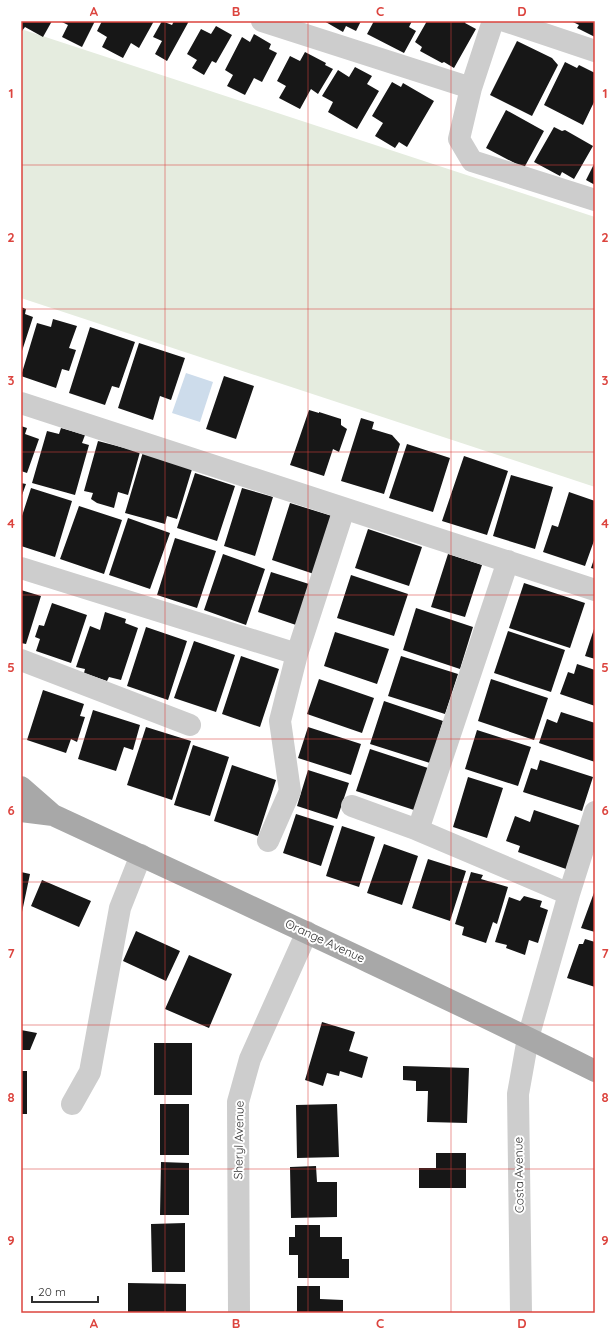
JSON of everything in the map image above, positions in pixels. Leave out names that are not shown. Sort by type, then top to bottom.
[{"type":"main road","name":"Orange Avenue","points":[[21,787],[53,815],[307,932],[595,1071]]},
{"type":"main road","name":"Orange Avenue","points":[[21,811],[53,815]]},
{"type":"street","points":[[262,21],[471,88]]},
{"type":"street","points":[[493,21],[471,88],[459,139],[472,161],[595,200]]},
{"type":"street","points":[[505,21],[595,51]]},
{"type":"street","points":[[21,403],[595,590]]},
{"type":"street","points":[[268,841],[290,791],[280,721],[297,654],[344,509]]},
{"type":"street","points":[[418,830],[508,561]]},
{"type":"street","points":[[21,568],[297,654]]},
{"type":"street","points":[[21,660],[190,725]]},
{"type":"street","points":[[352,806],[418,830],[568,894]]},
{"type":"street","name":"Costa Avenue","points":[[521,1313],[518,1094],[528,1038],[568,894],[595,812]]},
{"type":"street","points":[[72,1104],[90,1072],[120,908],[141,856]]},
{"type":"street","name":"Sheryl Avenue","points":[[239,1313],[238,1102],[250,1059],[307,932]]},
{"type":"shaded area","points":[[21,29],[595,217],[595,487],[21,298]]},
{"type":"water","points":[[186,373],[213,382],[200,422],[172,413]]},
{"type":"building","points":[[21,21],[52,21],[43,37],[25,27],[21,31]]},
{"type":"building","points":[[60,21],[95,21],[82,47],[62,37],[68,25]]},
{"type":"building","points":[[102,21],[154,21],[139,48],[131,43],[123,58],[102,47],[107,37],[97,31]]},
{"type":"building","points":[[162,21],[172,25],[174,21],[189,21],[167,61],[155,54],[162,41],[153,37]]},
{"type":"building","points":[[324,21],[361,21],[356,31],[346,26],[343,32]]},
{"type":"building","points":[[374,21],[412,21],[409,27],[416,31],[404,53],[367,34]]},
{"type":"building","points":[[427,21],[466,21],[465,23],[476,29],[454,68],[420,51],[422,47],[415,42]]},
{"type":"building","points":[[571,21],[595,21],[595,37],[577,28],[579,25]]},
{"type":"building","points":[[216,26],[232,35],[216,63],[212,61],[204,75],[192,68],[197,60],[187,54],[201,29],[211,34]]},
{"type":"building","points":[[254,34],[271,44],[269,49],[277,53],[262,82],[254,78],[245,95],[227,86],[233,75],[225,70],[242,37],[250,42]]},
{"type":"building","points":[[517,41],[552,58],[558,65],[532,116],[490,95]]},
{"type":"building","points":[[305,52],[326,63],[325,65],[333,69],[318,94],[311,89],[300,109],[279,98],[286,86],[277,81],[290,56],[300,61]]},
{"type":"building","points":[[565,62],[577,68],[579,65],[595,73],[595,100],[583,125],[544,105]]},
{"type":"building","points":[[355,67],[372,76],[367,84],[379,91],[357,129],[328,112],[333,102],[322,96],[338,70],[349,77]]},
{"type":"building","points":[[392,82],[401,87],[403,83],[434,101],[407,147],[399,142],[395,148],[375,136],[383,123],[372,116]]},
{"type":"building","points":[[506,110],[544,131],[524,168],[486,148]]},
{"type":"building","points":[[554,127],[562,131],[565,130],[593,146],[574,179],[562,172],[560,176],[534,162]]},
{"type":"building","points":[[595,162],[595,185],[586,180]]},
{"type":"building","points":[[21,307],[26,309],[25,314],[33,317],[22,351],[21,350]]},
{"type":"building","points":[[53,319],[77,326],[69,348],[76,350],[69,371],[62,369],[56,388],[21,376],[37,323],[51,327]]},
{"type":"building","points":[[90,327],[135,342],[119,388],[112,386],[105,405],[69,393]]},
{"type":"building","points":[[139,343],[185,358],[171,400],[160,396],[153,420],[118,408]]},
{"type":"building","points":[[224,376],[254,386],[236,439],[206,429]]},
{"type":"building","points":[[309,410],[341,419],[341,425],[347,429],[339,452],[333,449],[324,476],[290,465]]},
{"type":"building","points":[[361,418],[374,422],[372,429],[392,435],[400,444],[384,494],[341,481]]},
{"type":"building","points":[[21,426],[27,428],[25,434],[39,439],[27,473],[21,471]]},
{"type":"building","points":[[61,428],[85,435],[82,443],[89,445],[75,495],[32,483],[47,431],[59,434]]},
{"type":"building","points":[[98,441],[140,452],[128,495],[118,492],[114,508],[97,503],[91,499],[93,493],[84,491]]},
{"type":"building","points":[[407,444],[450,458],[433,512],[389,498]]},
{"type":"building","points":[[143,452],[193,466],[177,519],[167,516],[165,524],[125,513]]},
{"type":"building","points":[[464,456],[508,471],[487,535],[442,521]]},
{"type":"building","points":[[195,473],[235,486],[217,541],[177,528]]},
{"type":"building","points":[[511,475],[553,487],[535,549],[493,536]]},
{"type":"building","points":[[21,483],[26,484],[21,498]]},
{"type":"building","points":[[31,488],[72,501],[55,557],[21,546],[21,519]]},
{"type":"building","points":[[242,488],[273,497],[255,556],[224,546]]},
{"type":"building","points":[[569,492],[595,501],[595,538],[585,566],[543,552],[552,525],[558,527]]},
{"type":"building","points":[[290,503],[332,516],[314,574],[272,560]]},
{"type":"building","points":[[79,506],[122,520],[104,574],[60,559]]},
{"type":"building","points":[[128,518],[170,533],[150,589],[109,575]]},
{"type":"building","points":[[368,529],[422,547],[409,586],[355,568]]},
{"type":"building","points":[[175,538],[216,551],[197,608],[157,595]]},
{"type":"building","points":[[223,554],[265,569],[246,625],[204,610]]},
{"type":"building","points":[[448,554],[482,565],[465,617],[431,607]]},
{"type":"building","points":[[595,556],[595,569],[591,568]]},
{"type":"building","points":[[271,572],[309,584],[296,625],[258,612]]},
{"type":"building","points":[[351,575],[408,594],[394,636],[337,618]]},
{"type":"building","points":[[524,583],[585,603],[570,648],[509,628]]},
{"type":"building","points":[[21,590],[41,596],[26,644],[21,643]]},
{"type":"building","points":[[52,603],[87,615],[71,663],[36,651],[40,639],[35,637],[39,625],[44,626]]},
{"type":"building","points":[[416,608],[473,627],[460,669],[403,650]]},
{"type":"building","points":[[105,612],[126,619],[125,623],[138,628],[121,680],[109,677],[107,681],[84,673],[85,669],[76,667],[90,626],[100,630]]},
{"type":"building","points":[[595,626],[595,659],[585,656]]},
{"type":"building","points":[[146,627],[187,641],[168,700],[127,686]]},
{"type":"building","points":[[508,631],[565,650],[551,692],[494,673]]},
{"type":"building","points":[[335,632],[389,649],[377,684],[324,666]]},
{"type":"building","points":[[194,641],[235,655],[216,712],[174,698]]},
{"type":"building","points":[[241,656],[279,669],[260,727],[222,714]]},
{"type":"building","points":[[401,656],[458,674],[445,714],[388,696]]},
{"type":"building","points":[[577,664],[595,670],[595,706],[560,694],[568,672],[574,674]]},
{"type":"building","points":[[319,679],[374,698],[362,733],[307,714]]},
{"type":"building","points":[[491,679],[548,698],[534,740],[478,721]]},
{"type":"building","points":[[43,690],[84,704],[80,716],[85,717],[77,742],[71,739],[66,753],[27,740]]},
{"type":"building","points":[[384,701],[443,721],[430,763],[370,744]]},
{"type":"building","points":[[93,710],[140,725],[133,750],[124,747],[116,771],[78,759]]},
{"type":"building","points":[[561,712],[595,723],[595,762],[539,743],[547,719],[557,723]]},
{"type":"building","points":[[146,727],[191,741],[172,800],[127,785]]},
{"type":"building","points":[[308,727],[361,744],[351,775],[298,758]]},
{"type":"building","points":[[477,730],[531,747],[518,786],[465,769]]},
{"type":"building","points":[[193,745],[229,757],[210,816],[174,805]]},
{"type":"building","points":[[370,749],[428,768],[414,810],[356,791]]},
{"type":"building","points":[[540,760],[593,777],[582,811],[523,792],[531,768],[537,770]]},
{"type":"building","points":[[232,765],[276,780],[258,836],[214,821]]},
{"type":"building","points":[[308,770],[349,783],[337,819],[297,806]]},
{"type":"building","points":[[468,777],[503,788],[487,838],[453,827]]},
{"type":"building","points":[[534,810],[581,826],[566,869],[518,852],[520,846],[506,841],[515,816],[530,822]]},
{"type":"building","points":[[296,814],[334,826],[321,866],[283,853]]},
{"type":"building","points":[[342,826],[375,837],[359,887],[326,876]]},
{"type":"building","points":[[384,844],[418,856],[402,905],[367,893]]},
{"type":"building","points":[[428,859],[466,871],[450,921],[412,908]]},
{"type":"building","points":[[21,872],[30,874],[22,912],[21,912]]},
{"type":"building","points":[[471,872],[483,875],[481,879],[508,887],[497,924],[493,922],[486,943],[462,935],[464,927],[455,924]]},
{"type":"building","points":[[42,880],[91,901],[79,927],[31,906]]},
{"type":"building","points":[[595,890],[595,932],[581,928]]},
{"type":"building","points":[[524,896],[542,901],[540,907],[548,910],[538,943],[529,940],[525,955],[506,948],[507,945],[495,942],[509,897],[520,901]]},
{"type":"building","points":[[136,931],[180,951],[166,981],[123,961]]},
{"type":"building","points":[[585,939],[595,942],[595,987],[567,978],[579,944],[583,944]]},
{"type":"building","points":[[189,955],[232,974],[209,1028],[165,1009]]},
{"type":"building","points":[[322,1022],[355,1032],[349,1051],[368,1057],[362,1078],[340,1071],[339,1076],[327,1073],[323,1086],[305,1080]]},
{"type":"building","points":[[21,1030],[37,1033],[30,1050],[21,1050]]},
{"type":"building","points":[[154,1043],[192,1043],[192,1095],[154,1095]]},
{"type":"building","points":[[403,1066],[469,1068],[467,1123],[427,1122],[428,1091],[416,1091],[416,1081],[403,1080]]},
{"type":"building","points":[[21,1071],[27,1071],[27,1114],[21,1114]]},
{"type":"building","points":[[160,1104],[189,1104],[189,1155],[160,1155]]},
{"type":"building","points":[[337,1104],[339,1157],[297,1158],[296,1105]]},
{"type":"building","points":[[436,1153],[466,1153],[466,1188],[419,1188],[419,1168],[436,1168]]},
{"type":"building","points":[[161,1162],[189,1163],[189,1215],[160,1215]]},
{"type":"building","points":[[316,1166],[317,1182],[337,1182],[337,1217],[291,1218],[290,1167]]},
{"type":"building","points":[[185,1223],[185,1272],[152,1272],[151,1224]]},
{"type":"building","points":[[295,1225],[320,1225],[320,1237],[342,1237],[342,1259],[349,1259],[349,1278],[298,1278],[298,1255],[289,1255],[289,1237],[295,1237]]},
{"type":"building","points":[[128,1283],[186,1284],[186,1313],[128,1313]]},
{"type":"building","points":[[297,1286],[320,1286],[320,1299],[343,1300],[343,1313],[297,1313]]}]
